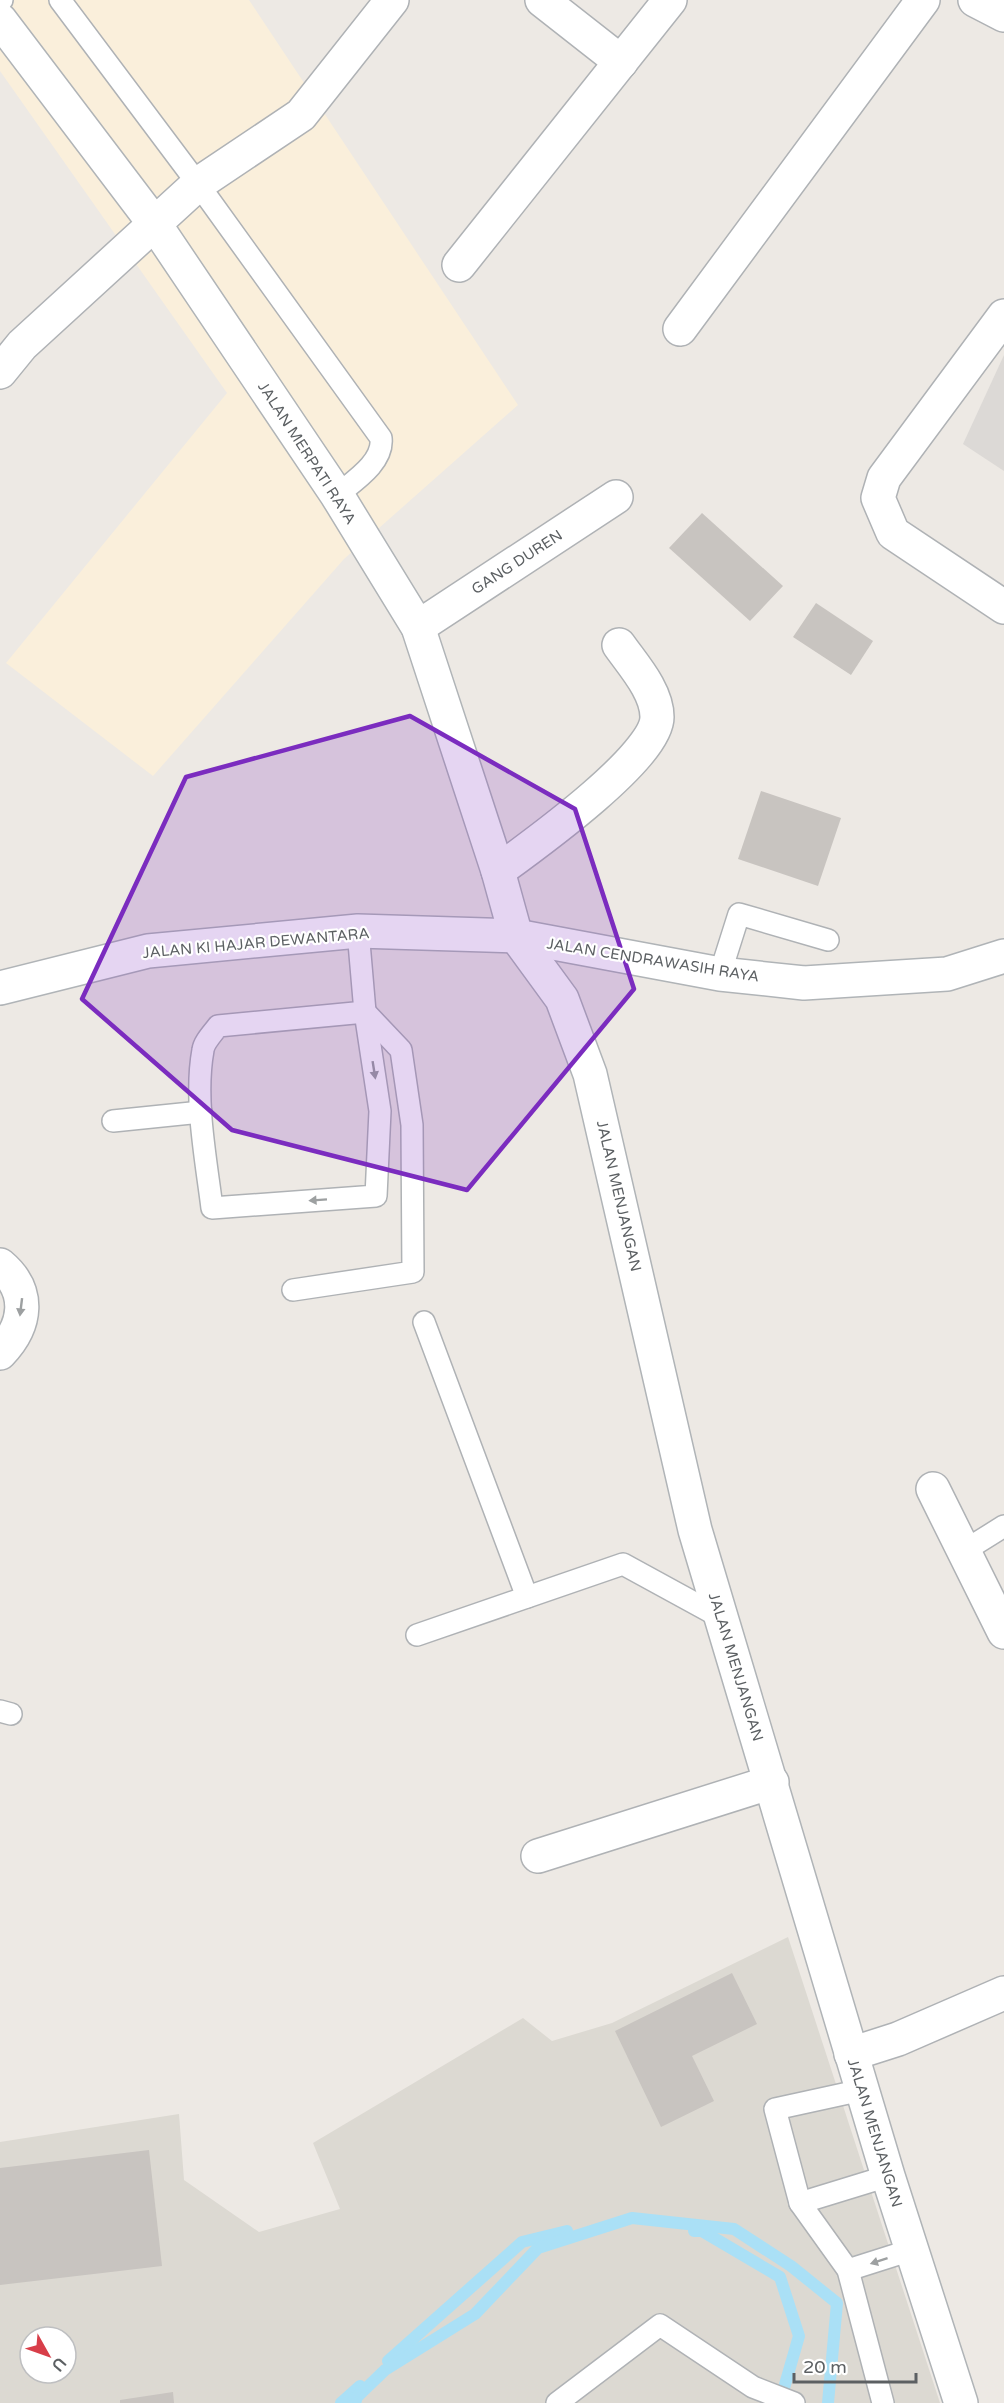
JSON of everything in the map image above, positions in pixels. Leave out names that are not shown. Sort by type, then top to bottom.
[{"type":"main road","points":[[542,0],[621,62]]},
{"type":"main road","points":[[459,265],[670,0]]},
{"type":"main road","points":[[681,329],[924,0]]},
{"type":"main road","points":[[975,0],[1004,15]]},
{"type":"main road","points":[[0,372],[22,345],[198,184],[301,115],[375,8]]},
{"type":"main road","name":"JALAN MERPATI RAYA","points":[[0,20],[154,223],[337,495],[418,627],[498,871],[516,936]]},
{"type":"main road","points":[[1004,316],[884,478],[878,498],[893,532],[1004,608]]},
{"type":"main road","name":"GANG DUREN","points":[[418,627],[616,497]]},
{"type":"main road","points":[[498,871],[579,810],[653,735],[657,717],[652,695],[619,645]]},
{"type":"main road","name":"JALAN KI HAJAR DEWANTARA","points":[[0,988],[148,951],[358,931],[516,936]]},
{"type":"main road","name":"JALAN CENDRAWASIH RAYA","points":[[516,936],[720,974],[804,983],[947,974],[1004,956]]},
{"type":"main road","name":"JALAN MENJANGAN","points":[[516,936],[562,999],[590,1074],[695,1530],[888,2176],[962,2403]]},
{"type":"main road","points":[[0,1265],[16,1279],[22,1299],[18,1328],[0,1353]]},
{"type":"main road","points":[[933,1489],[1004,1632]]},
{"type":"main road","points":[[538,1856],[772,1782]]},
{"type":"main road","points":[[851,2054],[898,2039],[1004,1993]]},
{"type":"lane","points":[[60,0],[198,184],[381,438],[382,448],[377,458],[337,495]]},
{"type":"lane","points":[[720,974],[739,914],[828,940]]},
{"type":"lane","points":[[358,931],[365,1012],[380,1111],[376,1196],[212,1208],[201,1112],[203,1047],[218,1026],[365,1012]]},
{"type":"lane","points":[[293,1290],[412,1272],[412,1125],[401,1050],[365,1012]]},
{"type":"lane","points":[[113,1121],[201,1112]]},
{"type":"lane","points":[[424,1322],[527,1597]]},
{"type":"lane","points":[[964,1551],[1004,1526]]},
{"type":"lane","points":[[417,1635],[623,1564],[720,1617]]},
{"type":"lane","points":[[862,2090],[775,2109],[800,2203],[848,2270],[883,2403]]},
{"type":"lane","points":[[800,2203],[888,2176]]},
{"type":"lane","points":[[848,2270],[911,2250]]},
{"type":"lane","points":[[556,2403],[660,2325],[753,2387],[794,2403]]},
{"type":"highlighted area","points":[[410,716],[575,809],[634,989],[467,1190],[232,1130],[82,999],[186,777]]},
{"type":"shaded area","points":[[0,0],[249,0],[518,405],[344,559],[153,776],[6,663],[227,393],[0,71]]},
{"type":"shaded area","points":[[1004,355],[1004,471],[963,444]]},
{"type":"shaded area","points":[[788,1937],[940,2403],[0,2403],[0,2142],[179,2114],[184,2180],[259,2232],[340,2209],[313,2143],[523,2018],[552,2041],[612,2023]]},
{"type":"building","points":[[702,513],[783,586],[750,621],[669,548]]},
{"type":"building","points":[[816,603],[873,641],[851,675],[793,637]]},
{"type":"building","points":[[761,791],[841,818],[818,886],[738,859]]},
{"type":"building","points":[[732,1973],[757,2024],[692,2056],[714,2101],[661,2127],[615,2031]]},
{"type":"building","points":[[149,2150],[162,2266],[0,2285],[0,2168]]},
{"type":"building","points":[[173,2392],[174,2403],[120,2403],[120,2400]]},
{"type":"waterway","points":[[355,2403],[357,2397],[385,2370],[475,2314],[538,2248],[632,2218],[734,2229],[791,2266],[837,2303],[828,2403]]},
{"type":"waterway","points":[[388,2361],[522,2242],[567,2231]]},
{"type":"waterway","points":[[694,2231],[702,2231],[780,2277],[799,2336],[780,2402]]},
{"type":"waterway","points":[[341,2403],[360,2386]]}]
